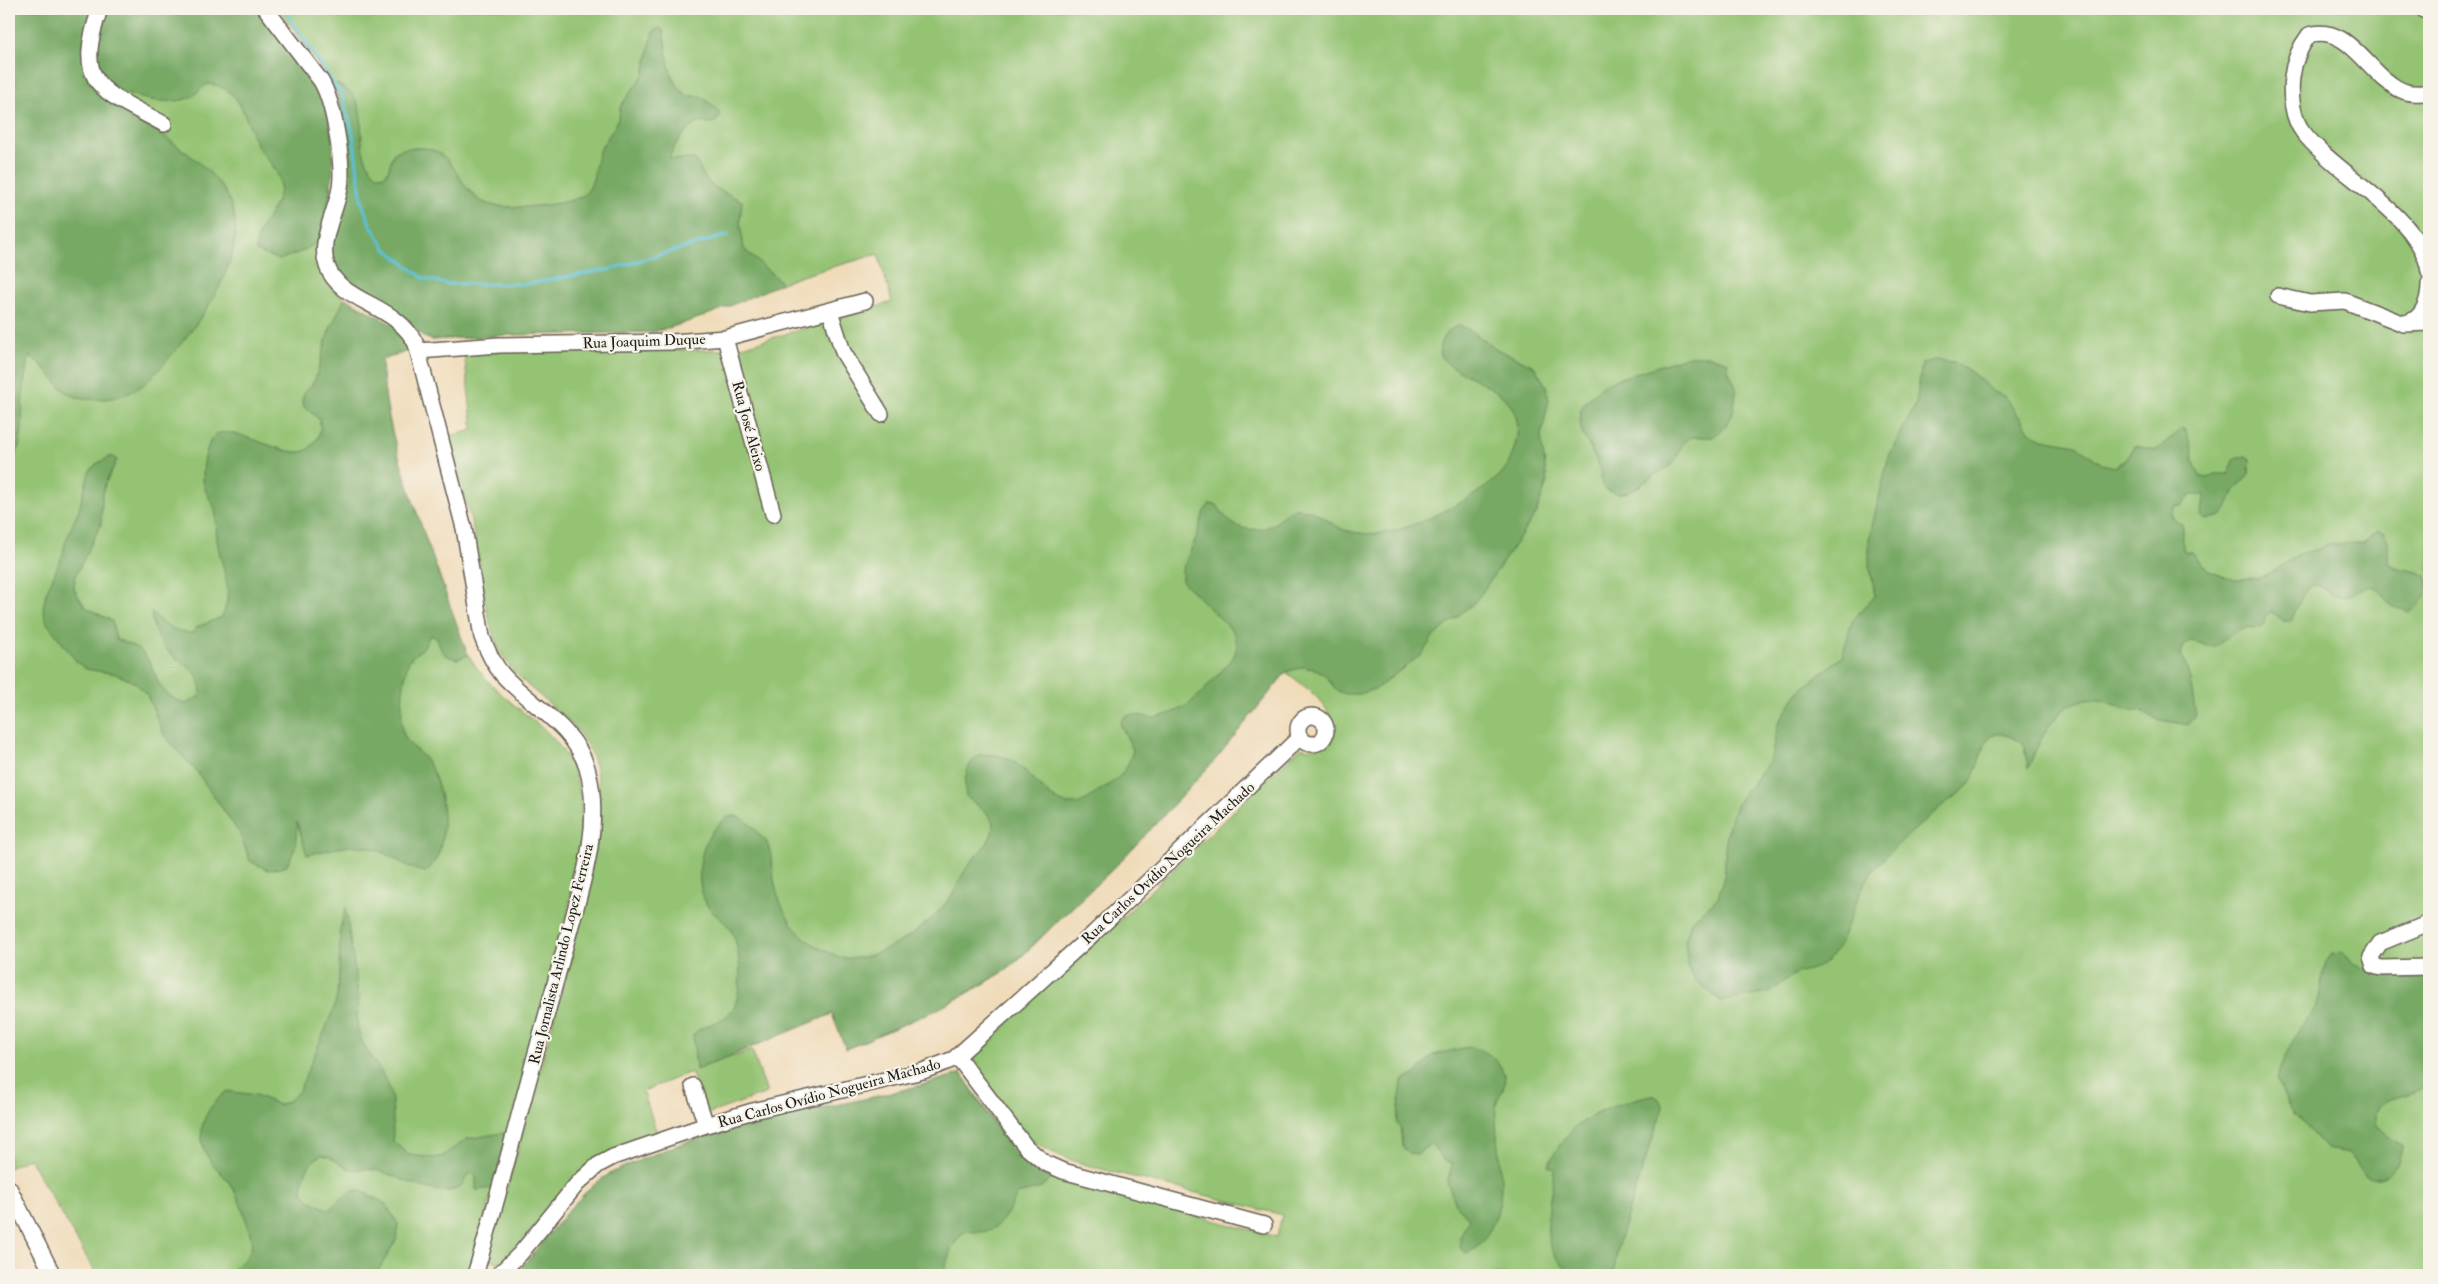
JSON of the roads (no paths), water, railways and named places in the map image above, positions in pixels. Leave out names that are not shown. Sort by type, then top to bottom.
[{"type":"street","points":[[100,9],[90,46],[90,68],[95,79],[107,91],[164,124]]},
{"type":"street","name":"Rua Jornalista Arlindo Lopez Ferreira","points":[[266,9],[321,81],[331,101],[341,178],[338,198],[327,237],[325,254],[328,266],[340,285],[397,319],[412,336],[418,351],[464,528],[482,637],[489,654],[502,673],[561,727],[579,749],[587,768],[592,802],[591,834],[577,901],[475,1275]]},
{"type":"street","points":[[2423,9],[2429,13]]},
{"type":"street","points":[[2429,93],[2407,92],[2393,86],[2350,46],[2338,37],[2325,32],[2309,35],[2302,44],[2293,66],[2291,85],[2295,110],[2303,132],[2406,227],[2422,248],[2428,260],[2429,272]]},
{"type":"street","points":[[2399,323],[2408,323],[2416,319],[2422,312],[2429,284]]},
{"type":"street","points":[[2278,296],[2310,303],[2345,301],[2399,323],[2414,325],[2429,323]]},
{"type":"street","name":"Rua Joaquim Duque","points":[[418,351],[499,344],[674,342],[725,338],[866,301]]},
{"type":"street","points":[[830,311],[843,352],[881,414]]},
{"type":"street","name":"Rua José Aleixo","points":[[725,338],[773,514]]},
{"type":"street","name":"Rua Carlos Ovídio Nogueira Machado","points":[[498,1275],[520,1254],[577,1184],[598,1165],[613,1157],[753,1111],[923,1071],[957,1056],[1094,933],[1300,737]]},
{"type":"street","points":[[2429,923],[2380,943],[2371,957],[2374,966],[2381,968],[2429,967]]},
{"type":"street","points":[[957,1056],[1014,1133],[1034,1156],[1045,1163],[1063,1171],[1264,1225]]},
{"type":"street","points":[[693,1086],[706,1125]]},
{"type":"street","points":[[9,1188],[53,1275]]},
{"type":"waterway","points":[[284,9],[342,96],[353,134],[362,203],[371,226],[386,249],[423,278],[447,284],[526,284],[611,269],[728,235]]}]
